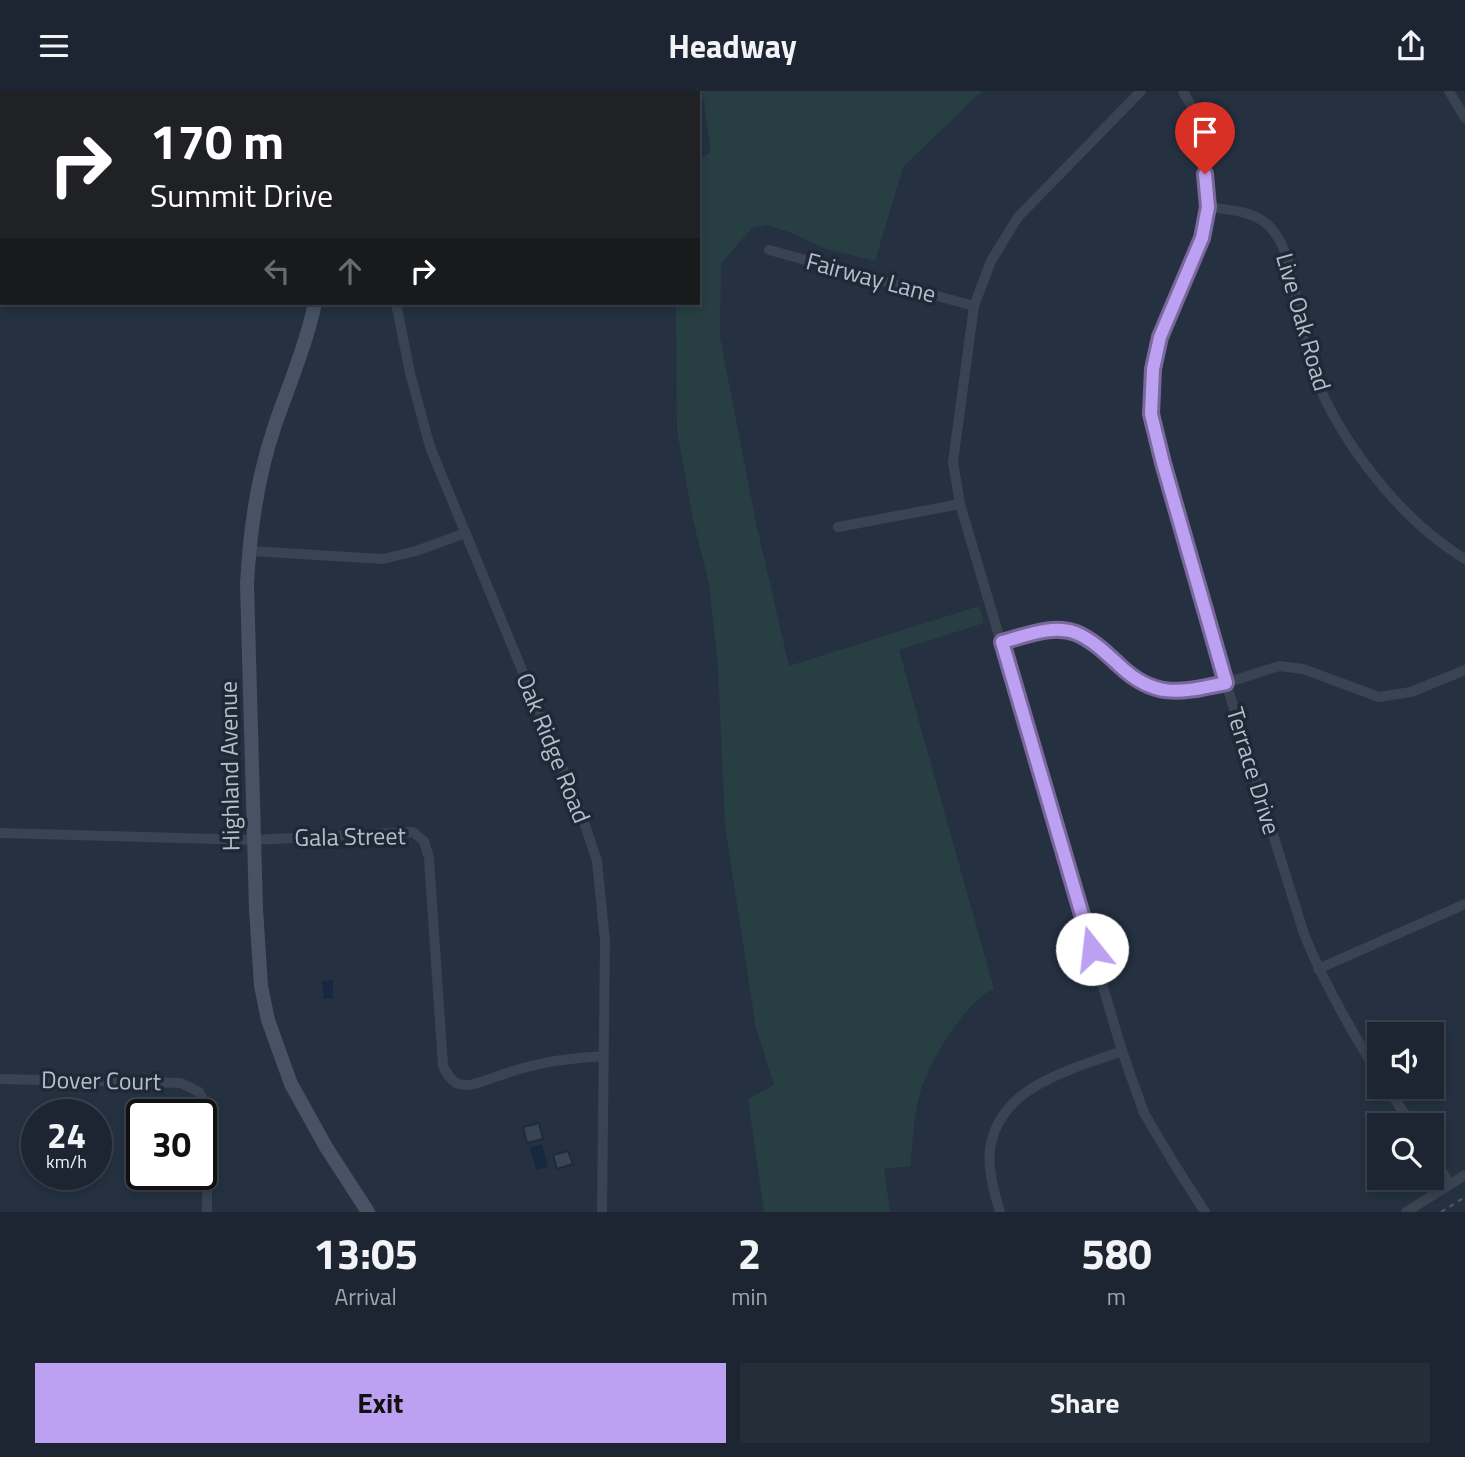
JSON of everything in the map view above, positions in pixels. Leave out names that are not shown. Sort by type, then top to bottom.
[{"type":"main road","name":"Highland Avenue","points":[[315,305],[307,336],[264,462],[255,498],[249,551],[247,584],[253,726],[257,953],[266,1009],[277,1049],[291,1084],[368,1212]]},
{"type":"street","points":[[1141,91],[1018,217],[990,261],[974,306],[953,462],[960,505],[1122,1051],[1144,1113],[1205,1212]]},
{"type":"street","name":"Terrace Drive","points":[[1183,91],[1194,111],[1208,207],[1202,238],[1160,337],[1153,369],[1151,414],[1226,683],[1304,934],[1318,969],[1367,1056]]},
{"type":"street","points":[[1449,91],[1465,118]]},
{"type":"street","name":"Live Oak Road","points":[[1208,207],[1239,211],[1260,219],[1274,232],[1284,250],[1308,356],[1329,411],[1366,465],[1403,510],[1465,559]]},
{"type":"street","name":"Fairway Lane","points":[[769,250],[974,306]]},
{"type":"street","name":"Oak Ridge Road","points":[[396,305],[410,373],[430,447],[581,813],[597,861],[605,941],[602,1212]]},
{"type":"street","points":[[838,527],[960,505]]},
{"type":"street","points":[[249,551],[383,559],[416,551],[466,533]]},
{"type":"street","points":[[1002,642],[1048,630],[1075,632],[1098,646],[1134,680],[1178,692],[1226,683],[1279,666],[1303,669],[1379,697],[1411,692],[1465,670]]},
{"type":"street","name":"Gala Street","points":[[0,833],[253,840],[413,832],[424,841],[429,858],[443,1066],[448,1076],[457,1083],[473,1085],[524,1066],[550,1060],[604,1056]]},
{"type":"street","points":[[1318,969],[1465,904]]},
{"type":"street","points":[[1000,1212],[992,1183],[990,1143],[1006,1108],[1029,1089],[1060,1074],[1122,1051]]},
{"type":"street","name":"Dover Court","points":[[0,1079],[181,1083],[199,1092],[207,1108],[207,1212]]},
{"type":"street","points":[[1444,1175],[1450,1184]]},
{"type":"street","points":[[1406,1212],[1465,1175]]},
{"type":"path","points":[[1441,1212],[1465,1197]]},
{"type":"green space","points":[[702,91],[982,91],[903,167],[875,261],[826,249],[768,225],[752,228],[721,263],[720,337],[756,523],[789,666],[979,606],[984,623],[899,650],[994,989],[971,1006],[948,1036],[929,1069],[917,1105],[910,1166],[884,1169],[890,1212],[764,1212],[748,1099],[774,1085],[756,1028],[725,826],[718,666],[709,583],[694,524],[677,431],[676,305],[700,305],[700,160],[711,152]]},
{"type":"water","points":[[333,980],[333,998],[324,999],[322,981]]},
{"type":"water","points":[[542,1144],[548,1167],[536,1170],[530,1148]]},
{"type":"building","points":[[539,1123],[543,1139],[527,1143],[523,1127]]},
{"type":"building","points":[[568,1151],[573,1164],[557,1169],[553,1155]]},
{"type":"route","points":[[1092,949],[1002,642],[1048,630],[1075,632],[1098,646],[1134,680],[1178,692],[1226,683],[1151,414],[1153,369],[1160,337],[1202,238],[1208,207],[1205,174]]}]
